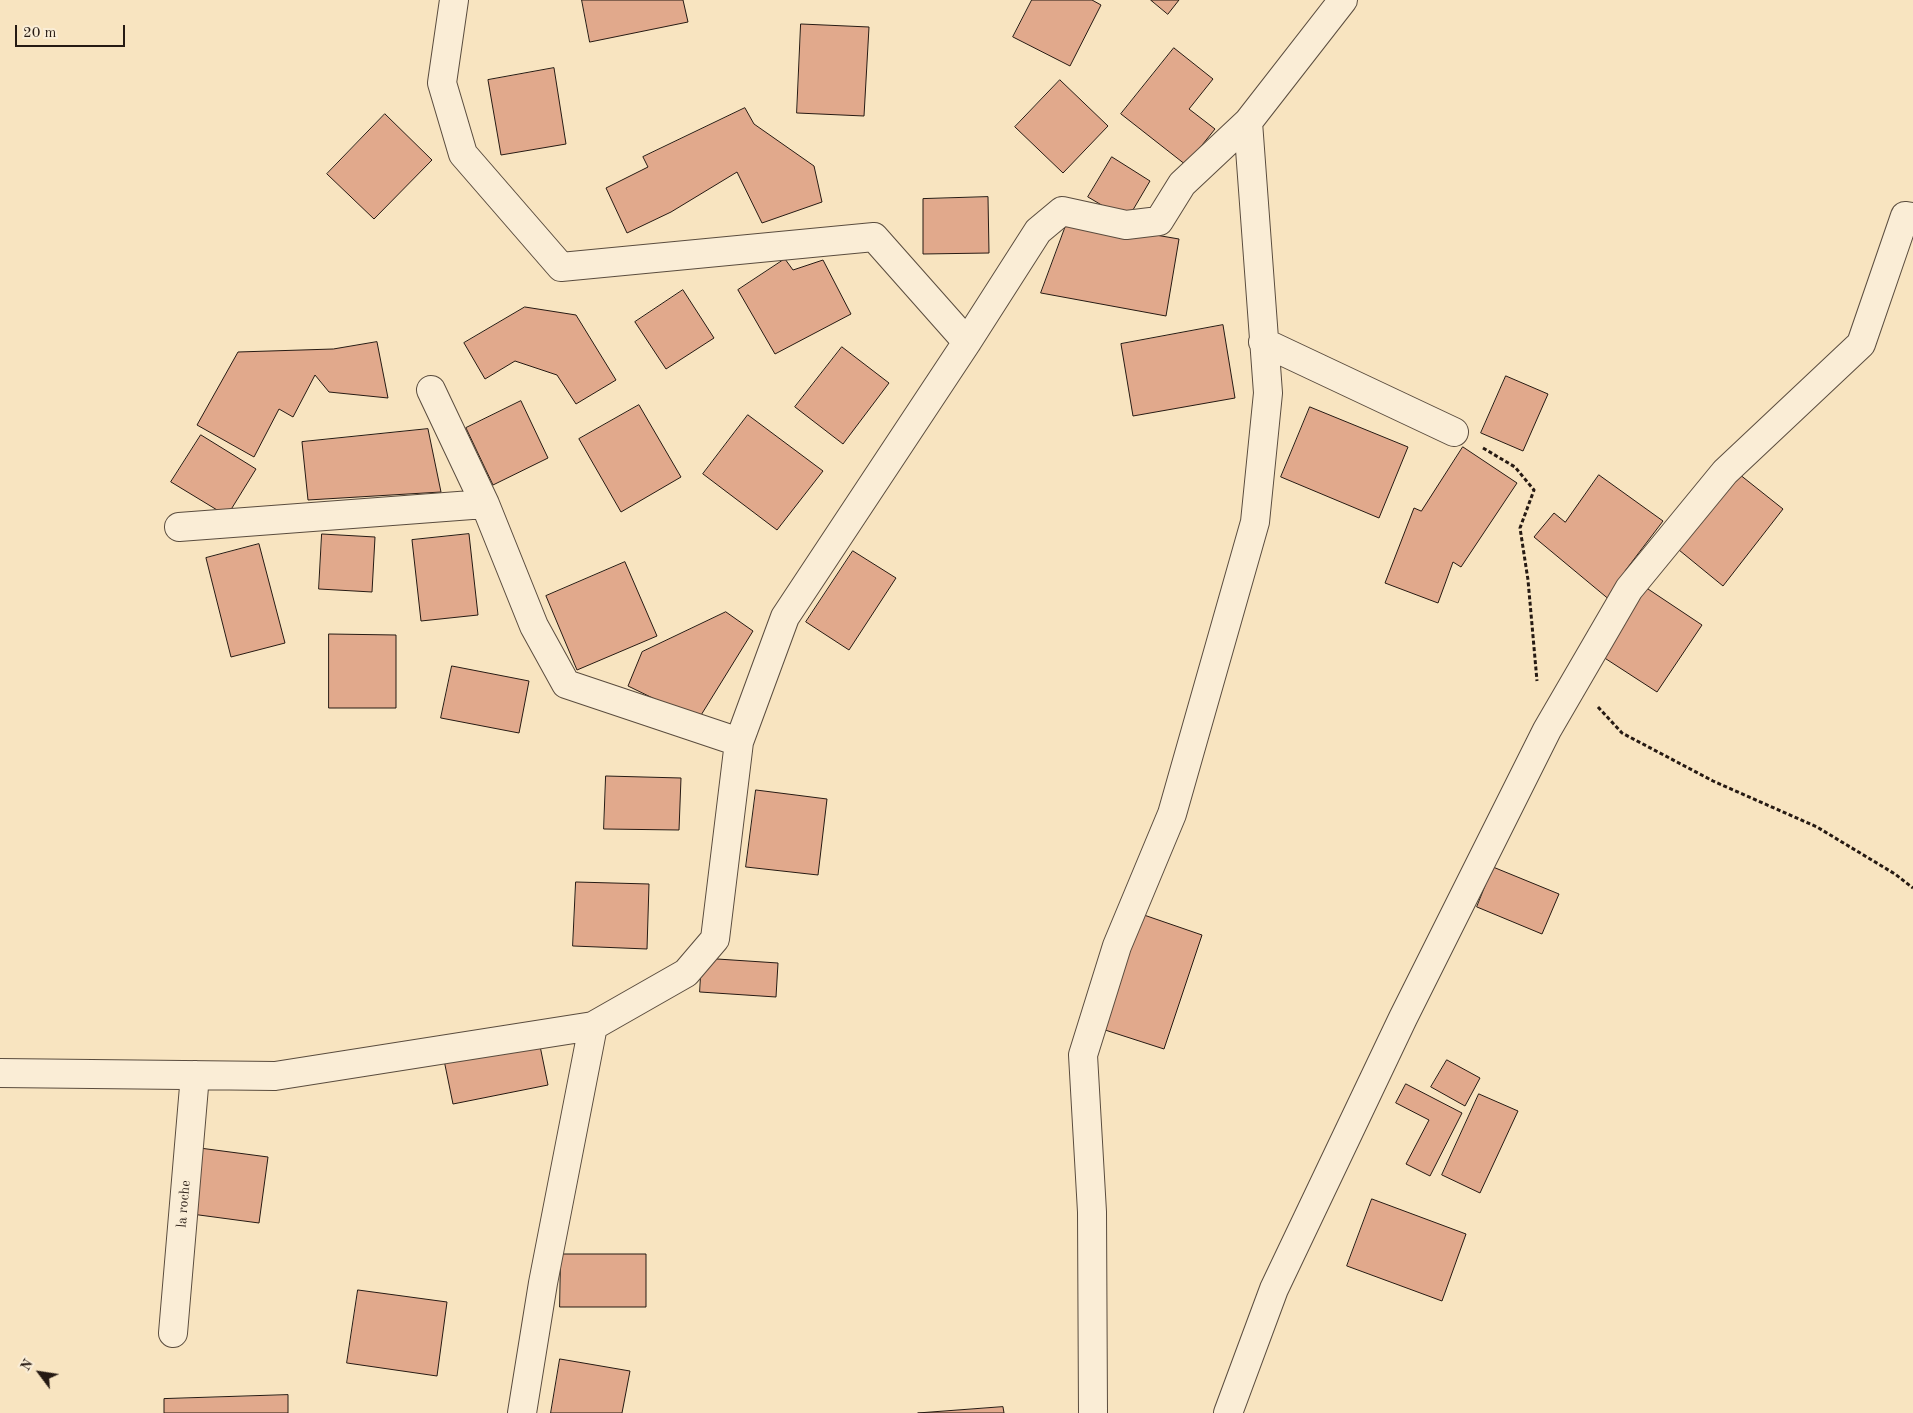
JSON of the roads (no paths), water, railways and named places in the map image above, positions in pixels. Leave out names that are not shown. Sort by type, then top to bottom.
[{"type":"street","points":[[454,0],[442,83],[463,154],[561,267],[874,237],[967,342]]},
{"type":"street","points":[[0,1073],[275,1076],[593,1026],[686,973],[715,940],[738,742],[785,617],[1038,231],[1062,211],[1126,225],[1159,221],[1182,184],[1248,122],[1343,0]]},
{"type":"street","points":[[1093,1413],[1092,1212],[1084,1054],[1117,946],[1172,814],[1255,522],[1268,393],[1248,122]]},
{"type":"street","points":[[1228,1413],[1274,1289],[1403,1018],[1553,721],[1575,682],[1629,589],[1725,472],[1861,344],[1905,216],[1913,217]]},
{"type":"street","points":[[1263,342],[1454,432]]},
{"type":"street","points":[[431,390],[486,504],[534,626],[566,684],[738,742]]},
{"type":"street","points":[[178,527],[486,504]]},
{"type":"street","points":[[522,1413],[543,1283],[593,1026]]},
{"type":"street","name":"la roche","points":[[173,1333],[195,1075]]}]
